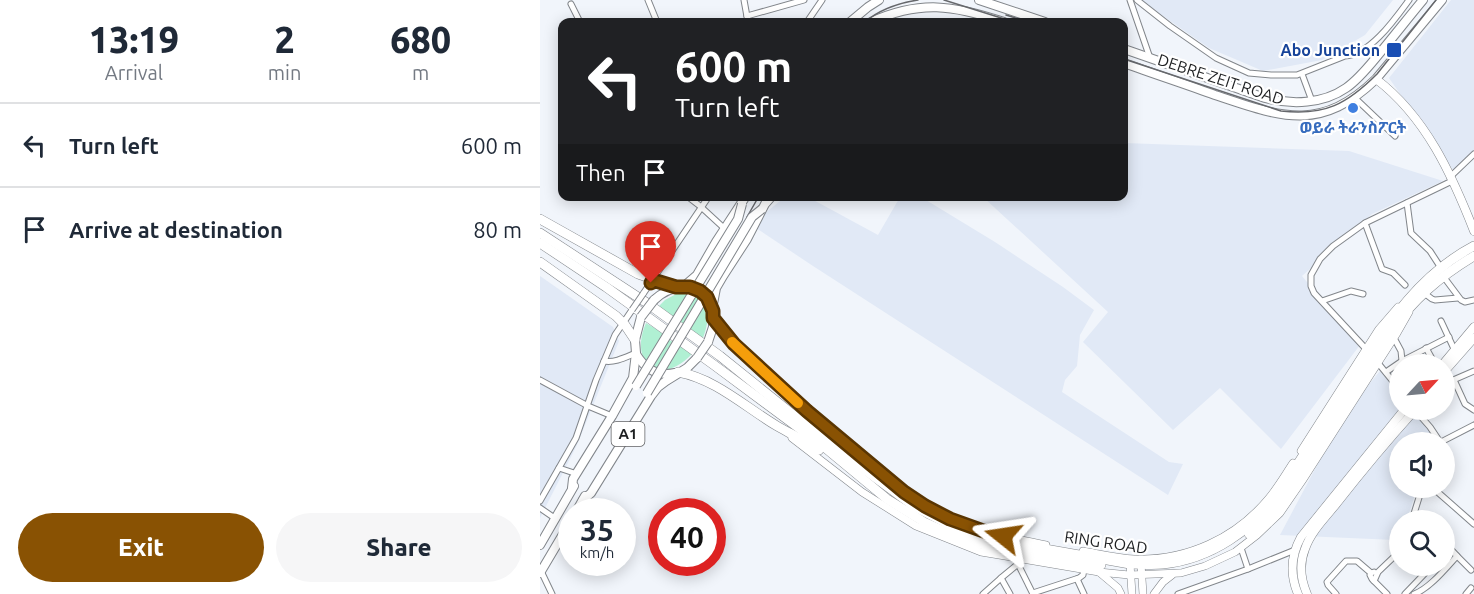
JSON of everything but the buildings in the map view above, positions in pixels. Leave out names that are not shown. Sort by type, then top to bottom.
[{"type":"highway","points":[[540,219],[623,266],[653,280],[680,287]]},
{"type":"highway","name":"RING ROAD","points":[[540,233],[642,300],[711,350],[915,507],[960,530],[988,539],[1130,570]]},
{"type":"highway","name":"RING ROAD","points":[[540,243],[606,287],[714,365],[823,446],[899,507],[924,522],[957,537],[987,546],[1130,570],[1176,568],[1202,561],[1233,546],[1259,526],[1287,494],[1408,304],[1427,279],[1474,256]]},
{"type":"highway","name":"RING ROAD","points":[[1408,304],[1424,293],[1442,272],[1474,246]]},
{"type":"highway","points":[[540,262],[616,316],[635,340]]},
{"type":"highway","points":[[713,313],[734,344],[864,465],[875,478]]},
{"type":"highway","points":[[678,372],[691,374],[710,382],[777,426],[851,470]]},
{"type":"main road","points":[[855,18],[879,0]]},
{"type":"main road","points":[[979,0],[996,3],[1035,18]]},
{"type":"main road","name":"DEBRE ZEIT ROAD","points":[[1128,50],[1265,98],[1297,103],[1312,101],[1341,90],[1357,78],[1423,0]]},
{"type":"main road","name":"DEBRE ZEIT ROAD","points":[[1128,64],[1263,111],[1297,116],[1319,113],[1331,110],[1355,98],[1376,79],[1442,0]]},
{"type":"main road","points":[[877,18],[917,2],[944,3],[991,18]]},
{"type":"main road","points":[[1376,79],[1412,112],[1432,141],[1472,221],[1474,231]]},
{"type":"main road","points":[[680,287],[697,275],[743,201]]},
{"type":"main road","points":[[572,488],[738,219],[744,201]]},
{"type":"main road","points":[[584,498],[752,218],[768,201]]},
{"type":"main road","points":[[713,313],[716,288],[747,239],[762,209]]},
{"type":"main road","points":[[680,287],[690,287],[700,291],[707,297],[713,313]]},
{"type":"main road","name":"A1","points":[[540,545],[572,488],[573,479],[633,378],[635,340],[642,317],[654,300],[680,287]]},
{"type":"main road","name":"A1","points":[[585,498],[591,493],[658,387],[687,368],[697,358],[708,342],[713,327],[713,313]]},
{"type":"main road","points":[[1452,354],[1474,327]]},
{"type":"main road","points":[[1455,360],[1474,338]]},
{"type":"main road","points":[[636,353],[645,366],[652,371],[669,374],[678,372]]},
{"type":"main road","points":[[1298,594],[1292,569],[1295,550],[1304,532],[1396,420]]},
{"type":"main road","points":[[1307,594],[1302,576],[1302,562],[1305,548],[1312,535],[1406,420]]},
{"type":"main road","points":[[540,572],[558,542]]},
{"type":"street","points":[[648,0],[655,18]]},
{"type":"street","points":[[744,0],[748,18]]},
{"type":"street","points":[[751,18],[804,0]]},
{"type":"street","points":[[810,18],[822,0]]},
{"type":"street","points":[[1130,0],[1150,58]]},
{"type":"street","points":[[1137,0],[1192,42],[1233,67],[1252,74],[1291,76],[1302,74],[1345,56],[1353,56],[1361,51],[1380,36],[1408,0]]},
{"type":"street","points":[[571,4],[578,18]]},
{"type":"street","points":[[1302,74],[1312,101]]},
{"type":"street","points":[[1355,98],[1395,136]]},
{"type":"street","points":[[1366,348],[1314,293],[1310,278],[1315,267],[1326,252],[1365,223],[1451,179],[1474,154]]},
{"type":"street","points":[[693,201],[725,229]]},
{"type":"street","points":[[540,501],[576,438],[615,334],[706,201]]},
{"type":"street","points":[[1407,203],[1411,233],[1430,251],[1458,298],[1465,302],[1474,300]]},
{"type":"street","points":[[1365,223],[1382,269],[1393,273],[1405,285]]},
{"type":"street","points":[[1322,301],[1351,291],[1363,294]]},
{"type":"street","points":[[1424,293],[1435,300],[1458,298]]},
{"type":"street","points":[[807,411],[904,492],[931,509],[967,526],[989,533],[1084,552],[1134,559],[1188,553],[1225,536],[1262,506],[1277,488],[1387,318],[1395,309],[1408,304],[1406,318],[1394,338],[1288,502],[1241,548],[1205,566],[1172,575],[1154,594]]},
{"type":"street","points":[[1441,321],[1455,351]]},
{"type":"street","points":[[1415,354],[1449,337]]},
{"type":"street","points":[[1394,338],[1401,354]]},
{"type":"street","points":[[1426,348],[1429,354]]},
{"type":"street","points":[[604,361],[616,361],[636,353]]},
{"type":"street","points":[[1378,363],[1389,376]]},
{"type":"street","points":[[1455,380],[1474,371]]},
{"type":"street","points":[[540,380],[612,416]]},
{"type":"street","points":[[1455,382],[1465,404],[1474,410]]},
{"type":"street","points":[[1424,420],[1433,432]]},
{"type":"street","points":[[1455,434],[1474,425]]},
{"type":"street","points":[[777,426],[862,492],[916,526],[981,552],[1019,561],[1099,572],[1130,570],[1132,594]]},
{"type":"street","points":[[559,468],[577,474]]},
{"type":"street","points":[[1444,498],[1474,524]]},
{"type":"street","points":[[540,508],[556,519]]},
{"type":"street","points":[[1241,548],[1248,569]]},
{"type":"street","points":[[1178,594],[1295,550]]},
{"type":"street","points":[[1455,553],[1471,570]]},
{"type":"street","points":[[1417,594],[1458,556]]},
{"type":"street","points":[[983,594],[1019,561]]},
{"type":"street","points":[[1019,561],[1033,594],[1077,579],[1083,575],[1084,569]]},
{"type":"street","points":[[1336,594],[1327,582],[1346,561],[1357,561],[1371,573],[1374,581],[1387,594]]},
{"type":"street","points":[[1374,581],[1378,572],[1389,562]]},
{"type":"street","points":[[1143,594],[1141,570],[1172,575]]},
{"type":"street","points":[[540,572],[552,594]]},
{"type":"street","points":[[1099,572],[1118,588],[1121,594]]},
{"type":"street","points":[[1371,573],[1378,572]]},
{"type":"street","points":[[1405,594],[1422,576]]},
{"type":"street","points":[[1001,578],[1010,594]]},
{"type":"street","points":[[1077,579],[1084,594]]},
{"type":"street","points":[[1466,594],[1471,588]]},
{"type":"shaded area","points":[[1140,0],[1393,0],[1365,35],[1322,60],[1263,71],[1209,48]]},
{"type":"shaded area","points":[[1451,0],[1474,0],[1474,156],[1456,174],[1389,78]]},
{"type":"shaded area","points":[[1128,143],[1349,151],[1443,181],[1372,214],[1302,276],[1360,345],[1281,449],[1220,388],[1173,430],[1083,342],[1108,312],[987,201],[1128,201]]},
{"type":"shaded area","points":[[780,201],[815,201],[878,235],[898,201],[928,201],[1063,287],[1094,310],[1080,335],[1077,366],[1065,380],[1062,392],[1169,462],[1183,464],[1168,495],[753,226]]},
{"type":"shaded area","points":[[540,276],[613,327],[619,341],[577,445],[540,518]]},
{"type":"shaded area","points":[[1380,371],[1389,382],[1389,420],[1422,420],[1432,432],[1389,432],[1389,498],[1414,498],[1410,510],[1389,510],[1389,540],[1280,535],[1322,456],[1357,399]]},
{"type":"green space","points":[[678,293],[697,296],[703,301],[708,314],[702,340],[656,309],[665,300]]},
{"type":"green space","points":[[646,323],[692,354],[680,364],[669,369],[659,370],[651,366],[644,360],[641,350]]},
{"type":"tram line","points":[[871,18],[890,7],[918,0]]},
{"type":"tram line","points":[[944,0],[1001,18]]},
{"type":"tram line","points":[[1128,60],[1281,111],[1310,112],[1334,106],[1356,93],[1377,74],[1436,0]]},
{"type":"tram line","points":[[1006,15],[1015,18]]},
{"type":"tram line","points":[[747,217],[756,201]]},
{"type":"slow traffic","points":[[732,342],[798,403]]},
{"type":"place","name":"Abo Junction","points":[[1394,50]]},
{"type":"place","name":"ወይራ ትራንስፖርት","points":[[1353,108]]},
{"type":"route","points":[[651,283],[653,280],[700,291],[707,297],[713,311],[713,318],[734,344],[807,411],[894,484],[921,503],[950,519],[1003,536]]}]
